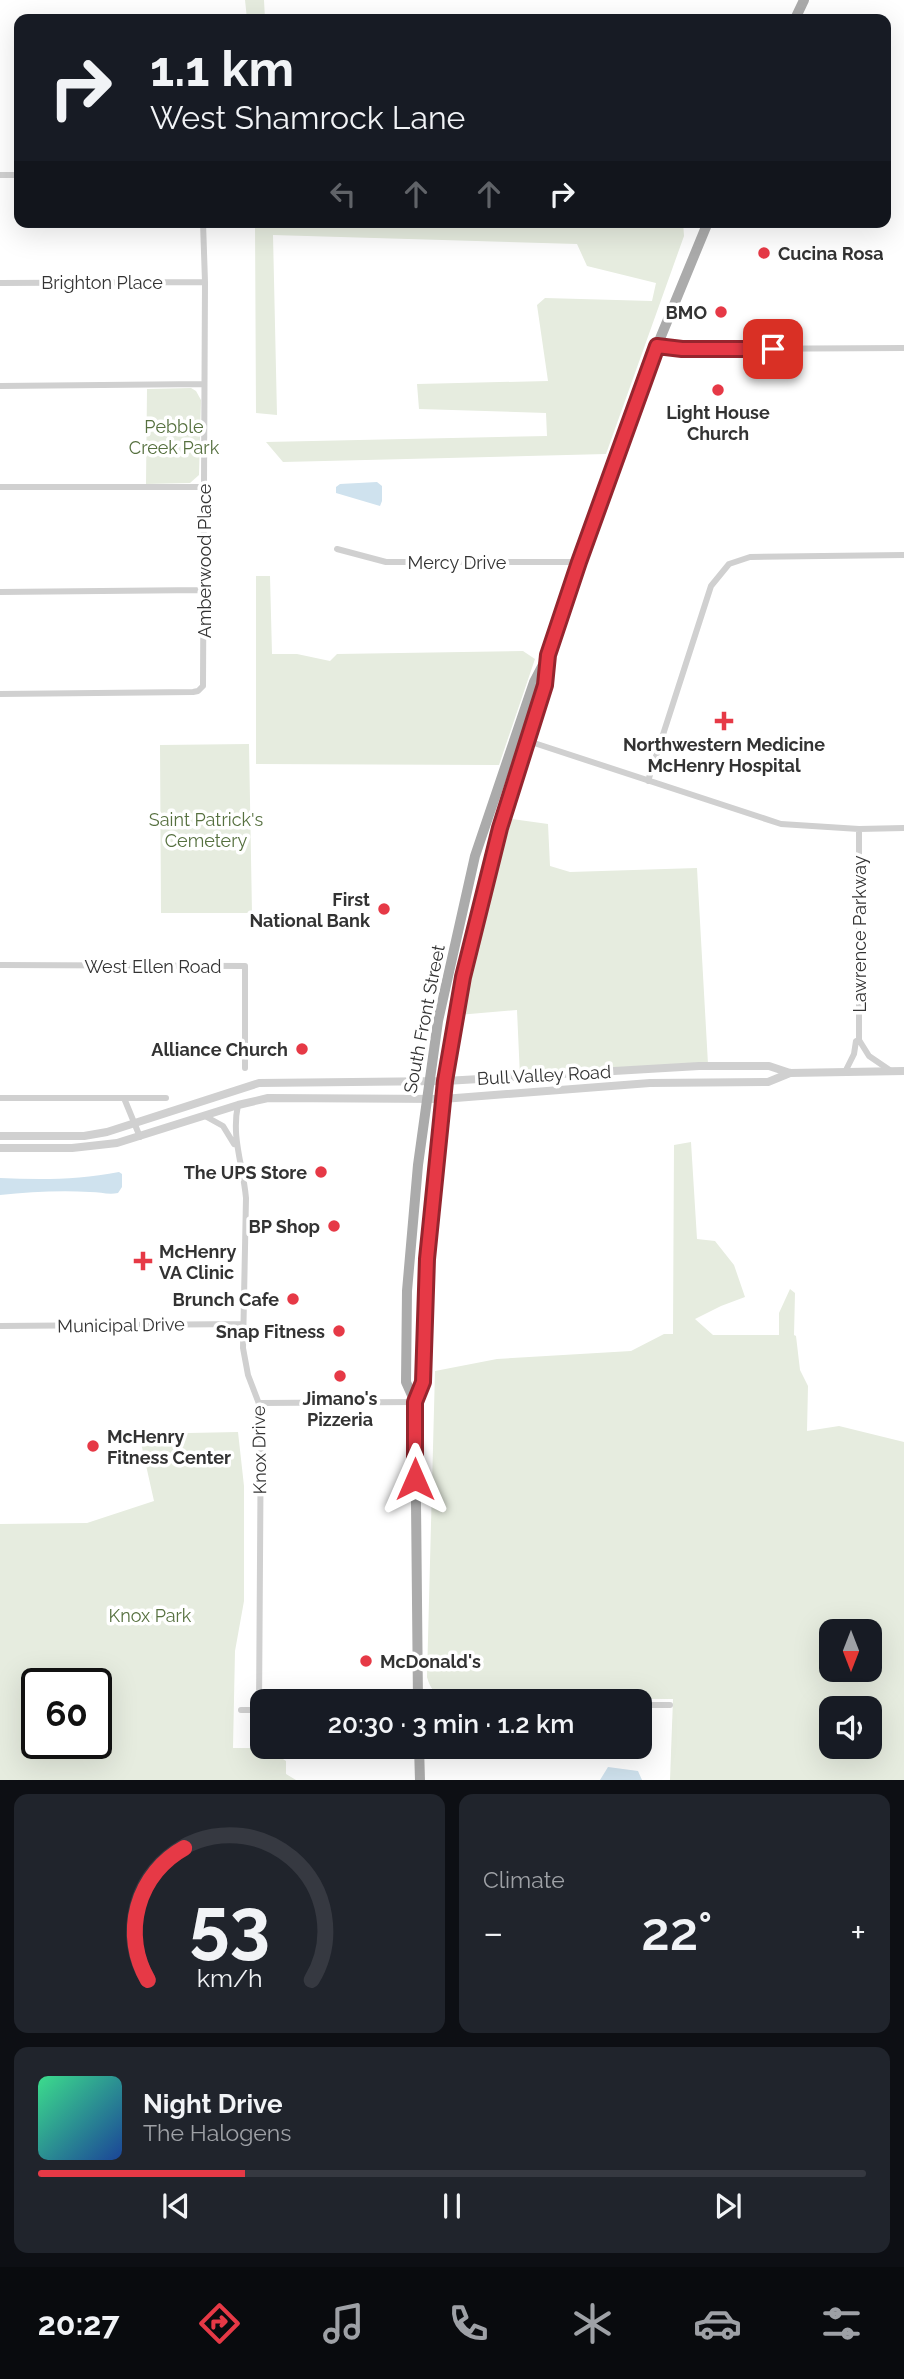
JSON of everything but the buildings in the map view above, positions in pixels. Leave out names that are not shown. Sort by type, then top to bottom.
[{"type":"main road","name":"South Front Street","points":[[415,1402],[406,1382],[407,1291],[426,1099],[438,1021],[475,856],[534,682],[548,655],[657,346],[706,228]]},
{"type":"main road","name":"South Front Street","points":[[418,1689],[415,1402],[423,1382],[427,1259],[445,1081],[469,949],[500,828],[545,685],[548,655]]},
{"type":"main road","points":[[419,1759],[420,1780]]},
{"type":"street","name":"Amberwood Place","points":[[0,694],[201,690],[204,682],[203,228]]},
{"type":"street","name":"Brighton Place","points":[[0,282],[205,282]]},
{"type":"street","points":[[657,346],[682,349],[904,348]]},
{"type":"street","points":[[0,386],[204,384]]},
{"type":"street","points":[[0,487],[204,487]]},
{"type":"street","name":"Mercy Drive","points":[[337,549],[386,562],[579,562]]},
{"type":"street","points":[[648,781],[711,586],[729,564],[750,556],[904,555]]},
{"type":"street","points":[[0,592],[203,590]]},
{"type":"street","points":[[528,741],[781,824],[859,829],[904,828]]},
{"type":"street","name":"Lawrence Parkway","points":[[845,1072],[854,1054],[856,1041],[859,1040],[859,829]]},
{"type":"street","name":"West Ellen Road","points":[[0,965],[245,966],[244,1068]]},
{"type":"street","points":[[859,1040],[869,1056],[891,1071]]},
{"type":"street","name":"Bull Valley Road","points":[[0,1136],[84,1136],[135,1124],[259,1083],[428,1082],[699,1066],[769,1066],[790,1073],[904,1071]]},
{"type":"street","name":"Bull Valley Road","points":[[0,1149],[72,1148],[117,1143],[268,1098],[426,1099],[650,1083],[768,1082],[790,1073]]},
{"type":"street","points":[[0,1098],[166,1098]]},
{"type":"street","points":[[124,1098],[140,1137]]},
{"type":"street","name":"Knox Drive","points":[[238,1105],[234,1123],[246,1198],[243,1324],[246,1365],[260,1402],[261,1689]]},
{"type":"street","name":"Knox Drive","points":[[205,1116],[223,1126],[239,1152]]},
{"type":"street","name":"Municipal Drive","points":[[0,1326],[243,1324]]},
{"type":"street","points":[[260,1402],[415,1402]]},
{"type":"street","points":[[652,1704],[670,1705]]},
{"type":"street","points":[[240,1710],[250,1710]]},
{"type":"green space","points":[[245,0],[264,0],[265,14],[246,14]]},
{"type":"green space","points":[[255,228],[683,228],[684,236],[606,454],[283,462],[266,442],[547,436],[546,413],[419,409],[417,384],[548,381],[537,305],[545,298],[652,301],[656,283],[587,266],[577,244],[273,235],[277,415],[256,413]]},
{"type":"green space","name":"Pebble Creek Park","points":[[191,388],[201,400],[199,475],[190,483],[146,484],[147,389]]},
{"type":"green space","points":[[256,576],[270,576],[272,654],[297,654],[330,661],[337,654],[523,651],[535,659],[499,765],[256,764]]},
{"type":"green space","name":"Saint Patrick's Cemetery","points":[[249,744],[252,913],[161,913],[160,745]]},
{"type":"green space","points":[[512,819],[548,824],[550,866],[570,872],[697,868],[708,1064],[520,1077],[517,1010],[458,1015],[466,966]]},
{"type":"green space","points":[[691,1142],[697,1239],[715,1241],[734,1265],[745,1297],[695,1319],[713,1335],[779,1335],[779,1313],[790,1289],[795,1293],[794,1335],[800,1370],[808,1386],[807,1431],[839,1426],[904,1442],[904,1780],[670,1780],[673,1699],[652,1699],[652,1689],[433,1689],[428,1681],[435,1371],[497,1359],[631,1351],[664,1334],[673,1334],[674,1145]]},
{"type":"green space","name":"Knox Park","points":[[238,1432],[244,1486],[244,1601],[235,1651],[233,1748],[250,1748],[250,1759],[283,1759],[286,1761],[286,1774],[296,1780],[0,1780],[0,1524],[87,1523],[154,1501],[139,1434]]},
{"type":"water","points":[[377,482],[382,486],[380,506],[336,493],[336,487],[340,484]]},
{"type":"water","points":[[119,1172],[122,1174],[122,1187],[118,1193],[56,1191],[0,1195],[0,1178],[60,1179]]},
{"type":"water","points":[[608,1767],[638,1771],[642,1780],[600,1780]]},
{"type":"place","name":"Cucina Rosa","points":[[764,253]]},
{"type":"place","name":"BMO","points":[[721,312]]},
{"type":"place","name":"Light House Church","points":[[718,390]]},
{"type":"place","name":"Northwestern Medicine McHenry Hospital","points":[[724,721]]},
{"type":"place","name":"First National Bank","points":[[384,909]]},
{"type":"place","name":"Alliance Church","points":[[302,1049]]},
{"type":"place","name":"The UPS Store","points":[[321,1172]]},
{"type":"place","name":"BP Shop","points":[[334,1226]]},
{"type":"place","name":"McHenry VA Clinic","points":[[143,1261]]},
{"type":"place","name":"Brunch Cafe","points":[[293,1299]]},
{"type":"place","name":"Snap Fitness","points":[[339,1331]]},
{"type":"place","name":"Jimano's Pizzeria","points":[[340,1376]]},
{"type":"place","name":"McHenry Fitness Center","points":[[93,1446]]},
{"type":"place","name":"McDonald's","points":[[366,1661]]},
{"type":"route","points":[[415,1479],[415,1402],[423,1382],[427,1259],[443,1098],[457,1004],[500,828],[545,685],[548,655],[657,346],[682,349],[773,349]]}]
